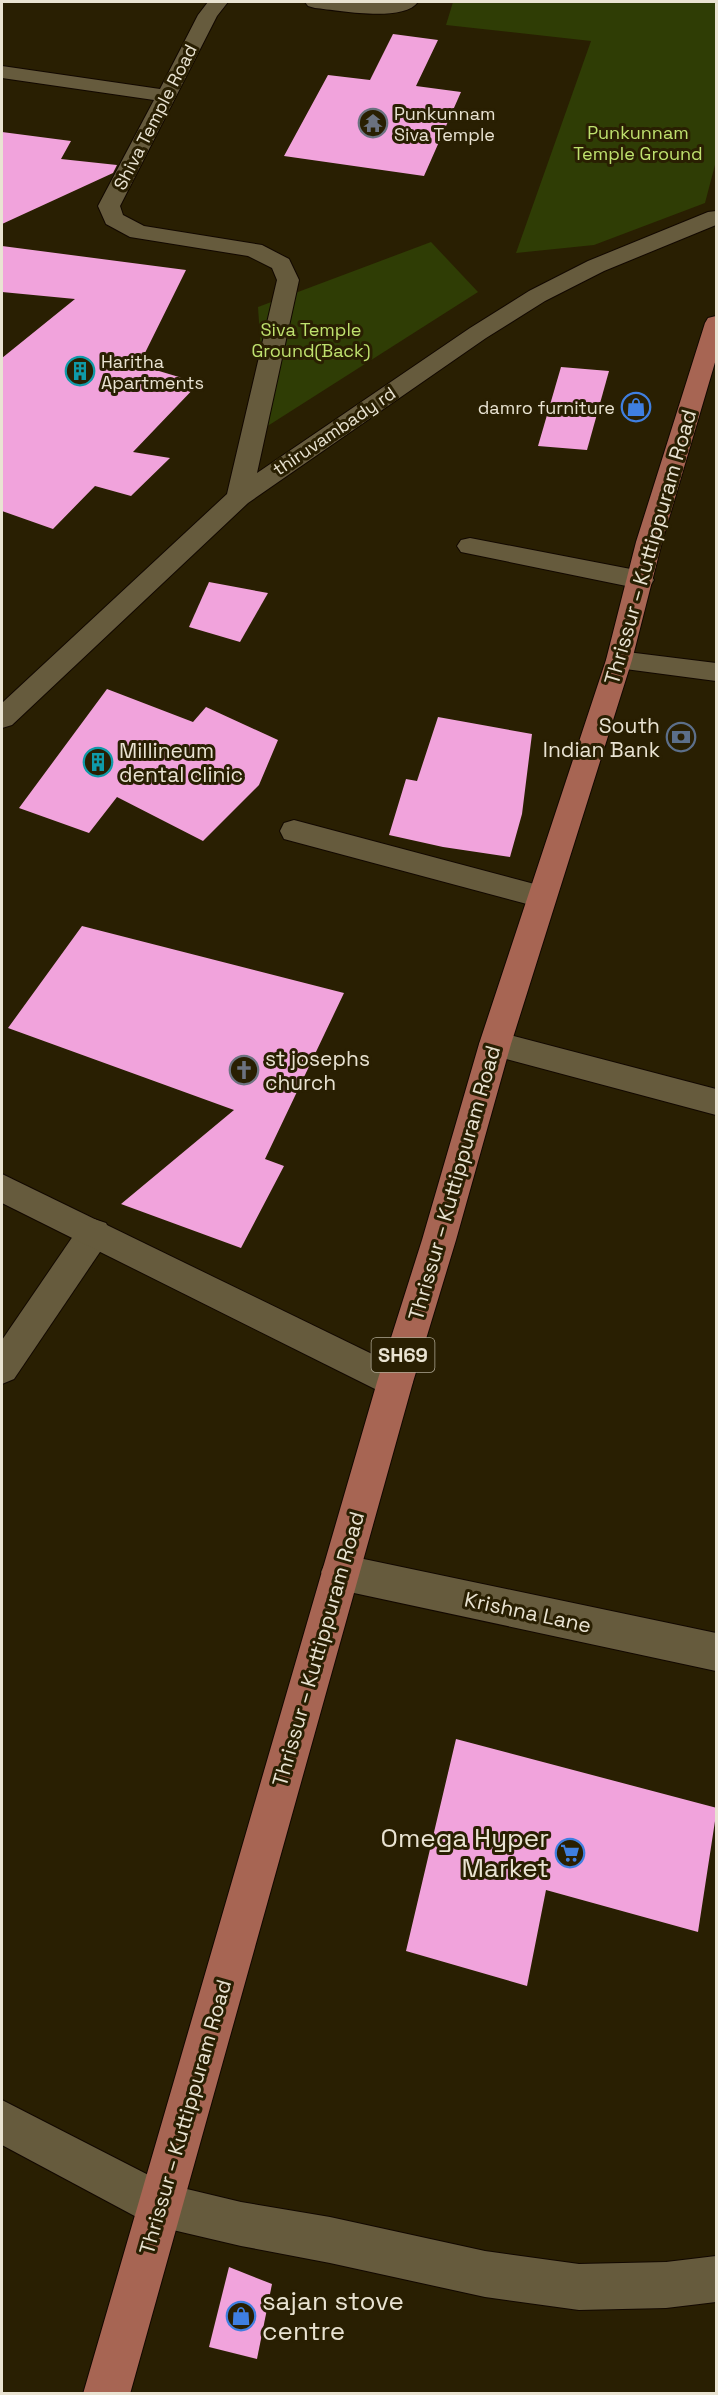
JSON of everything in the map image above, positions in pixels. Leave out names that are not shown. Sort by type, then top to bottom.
[{"type":"main road","name":"Thrissur – Kuttippuram Road","points":[[106,2394],[394,1382],[439,1240],[495,1044],[619,660],[649,542],[710,368],[717,323]]},
{"type":"street","name":"Shiva Temple Road","points":[[218,2],[208,15],[109,206],[114,219],[138,232],[254,250],[281,264],[288,280],[239,496]]},
{"type":"street","points":[[315,2],[375,7],[402,5],[408,2]]},
{"type":"street","points":[[2,72],[166,96]]},
{"type":"street","name":"thiruvambady rd","points":[[2,718],[239,496],[478,333],[537,296],[596,266],[717,217]]},
{"type":"street","points":[[470,546],[641,580]]},
{"type":"street","points":[[619,660],[717,672]]},
{"type":"street","points":[[294,831],[542,897]]},
{"type":"street","points":[[495,1044],[717,1102]]},
{"type":"street","points":[[2,1188],[394,1382]]},
{"type":"street","points":[[2,1368],[94,1233]]},
{"type":"street","name":"Krishna Lane","points":[[340,1572],[717,1652]]},
{"type":"street","points":[[2,2122],[160,2205],[241,2224],[330,2240],[485,2274],[579,2287],[666,2285],[717,2279]]},
{"type":"green space","name":"Punkunnam Temple Ground","points":[[453,2],[716,2],[716,161],[705,203],[594,245],[516,253],[591,41],[446,25]]},
{"type":"green space","name":"Siva Temple Ground(Back)","points":[[431,242],[478,292],[266,427],[258,307]]},
{"type":"building","points":[[393,34],[438,40],[416,86],[461,92],[424,176],[284,156],[328,75],[370,80]]},
{"type":"building","points":[[2,132],[71,141],[61,159],[117,165],[113,173],[2,224]]},
{"type":"building","points":[[2,246],[186,270],[139,365],[199,383],[133,452],[170,458],[131,496],[95,486],[53,529],[2,511],[2,358],[75,299],[2,292]]},
{"type":"building","points":[[561,367],[609,371],[587,450],[538,446]]},
{"type":"building","points":[[209,582],[268,593],[240,642],[189,627]]},
{"type":"building","points":[[107,689],[193,722],[206,707],[278,740],[259,785],[203,841],[117,797],[89,833],[19,808]]},
{"type":"building","points":[[438,717],[532,734],[522,814],[510,857],[443,847],[389,835],[406,779],[417,781]]},
{"type":"building","points":[[82,926],[344,993],[265,1159],[284,1166],[241,1248],[121,1204],[234,1110],[8,1028]]},
{"type":"building","name":"Omega Hyper Market","points":[[456,1739],[717,1808],[698,1932],[546,1890],[527,1986],[406,1951]]},
{"type":"building","name":"sajan stove centre","points":[[229,2267],[272,2284],[257,2359],[209,2347]]},
{"type":"place","name":"Punkunnam Siva Temple","points":[[373,123]]},
{"type":"place","name":"Haritha Apartments","points":[[80,371]]},
{"type":"place","name":"damro furniture","points":[[636,407]]},
{"type":"place","name":"South Indian Bank","points":[[681,737]]},
{"type":"place","name":"Millineum dental clinic","points":[[98,762]]},
{"type":"place","name":"st josephs church","points":[[244,1070]]},
{"type":"place","name":"Omega Hyper Market","points":[[570,1853]]},
{"type":"place","name":"sajan stove centre","points":[[241,2316]]}]
